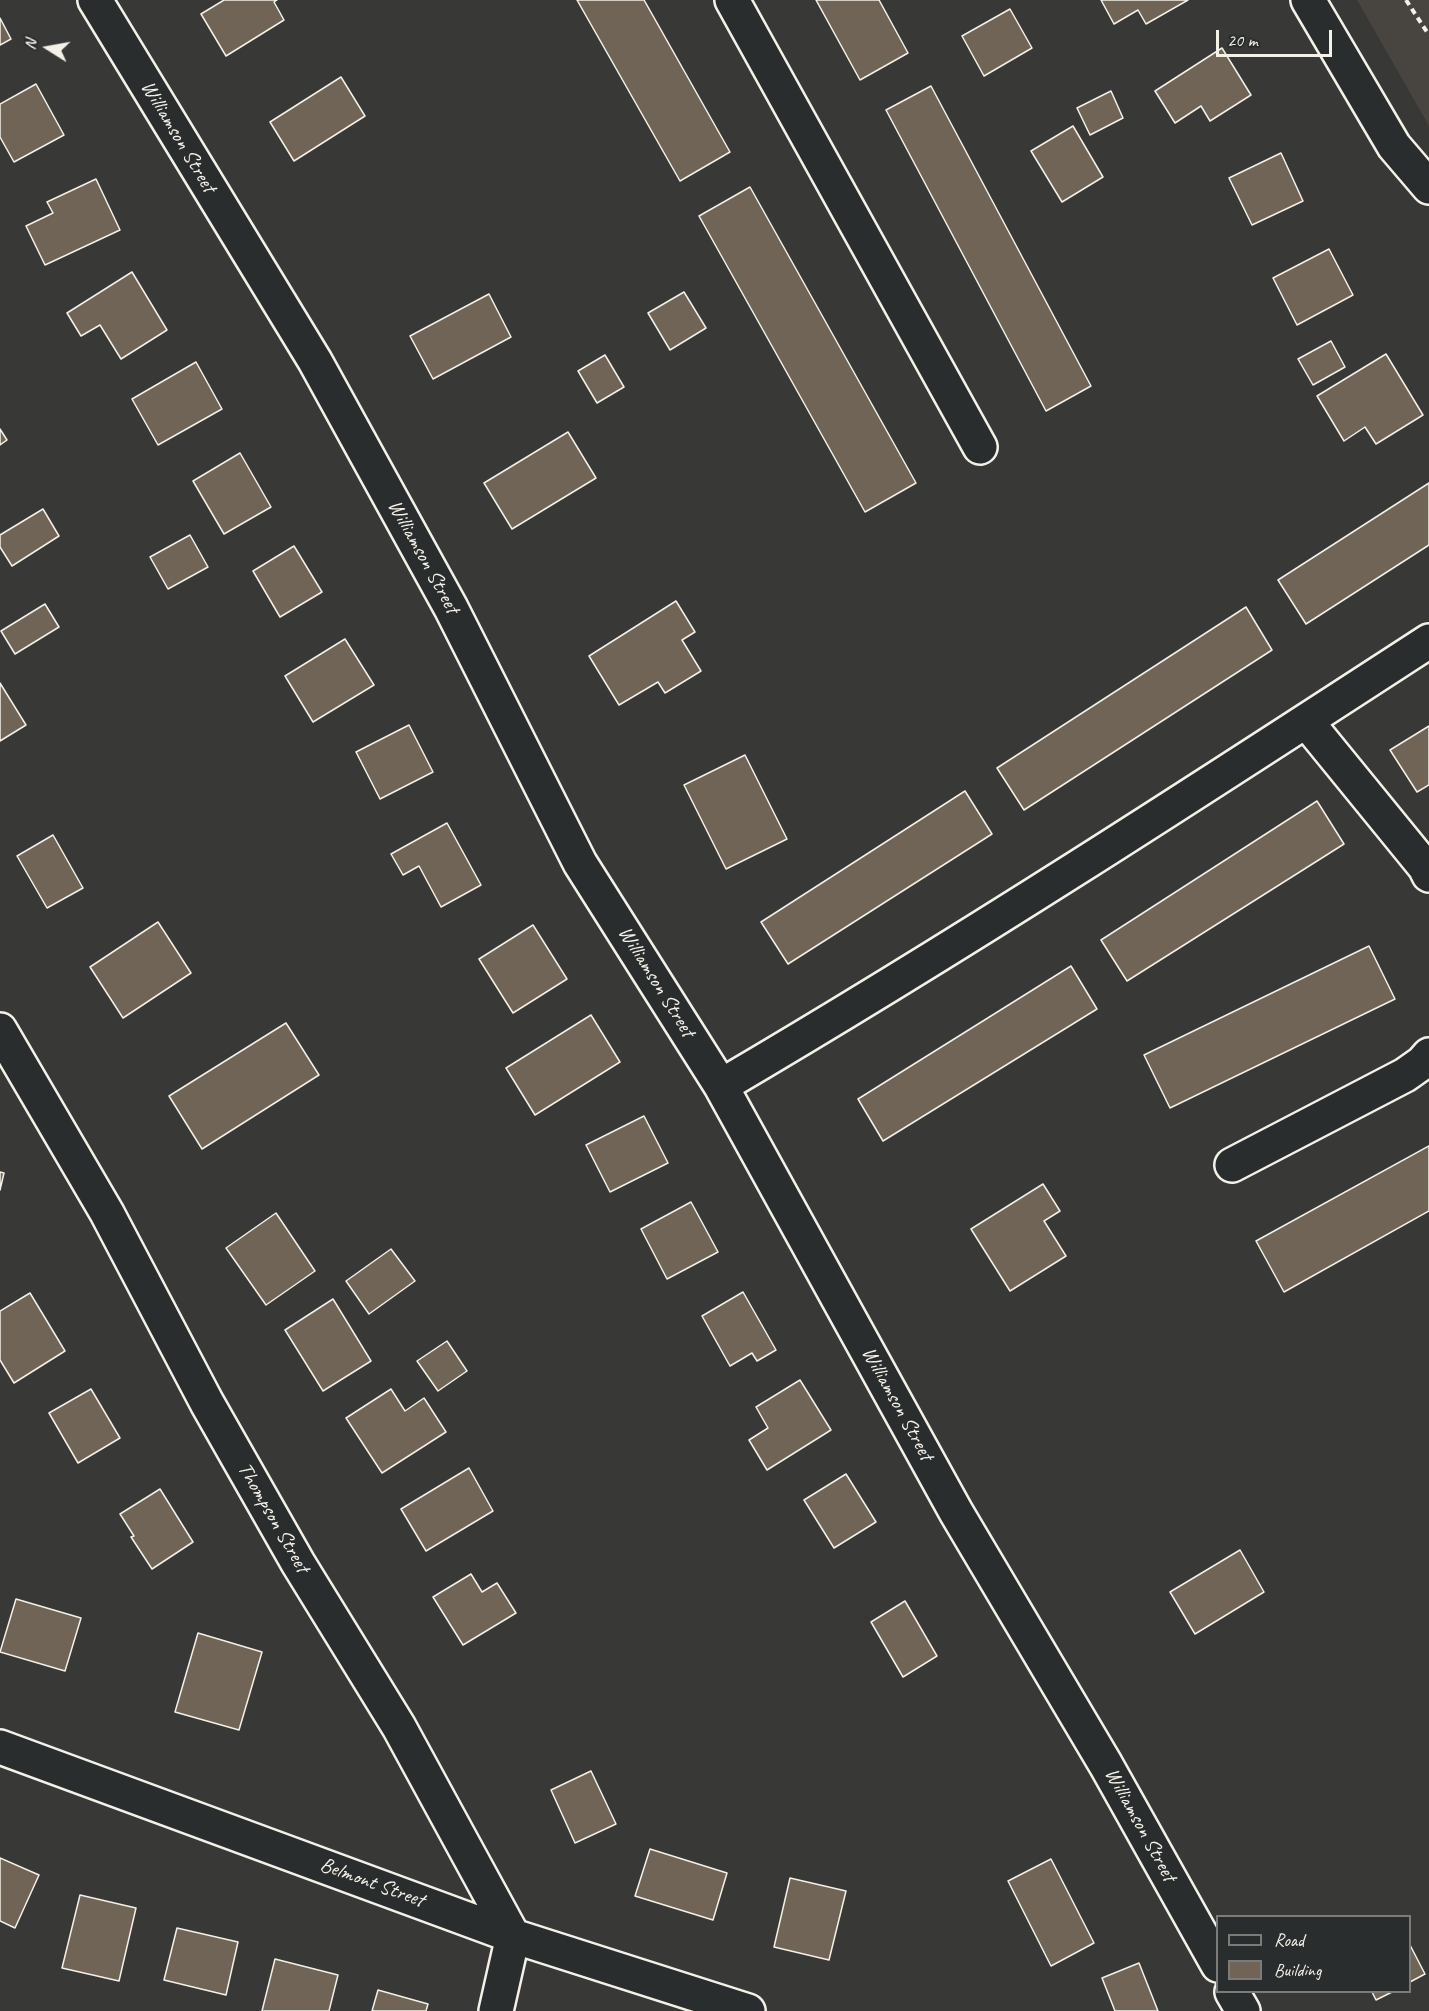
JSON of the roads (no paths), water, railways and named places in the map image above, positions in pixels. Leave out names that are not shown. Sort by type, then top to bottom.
[{"type":"street","name":"Williamson Street","points":[[95,0],[315,361],[452,608],[580,862],[721,1086],[956,1512],[1106,1765],[1216,1961]]},
{"type":"street","points":[[732,0],[980,447]]},
{"type":"street","points":[[1308,0],[1394,146],[1429,188]]},
{"type":"street","points":[[721,1086],[831,1021],[1429,641]]},
{"type":"street","points":[[1306,721],[1425,867],[1429,875]]},
{"type":"street","name":"Thompson Street","points":[[0,1030],[107,1213],[207,1403],[298,1563],[399,1727],[513,1936]]},
{"type":"street","points":[[1232,1165],[1405,1076],[1429,1055]]},
{"type":"street","name":"Belmont Street","points":[[0,1747],[513,1936],[748,2011]]},
{"type":"street","points":[[495,2011],[513,1936]]},
{"type":"street","points":[[1233,1993],[1243,2011]]}]
